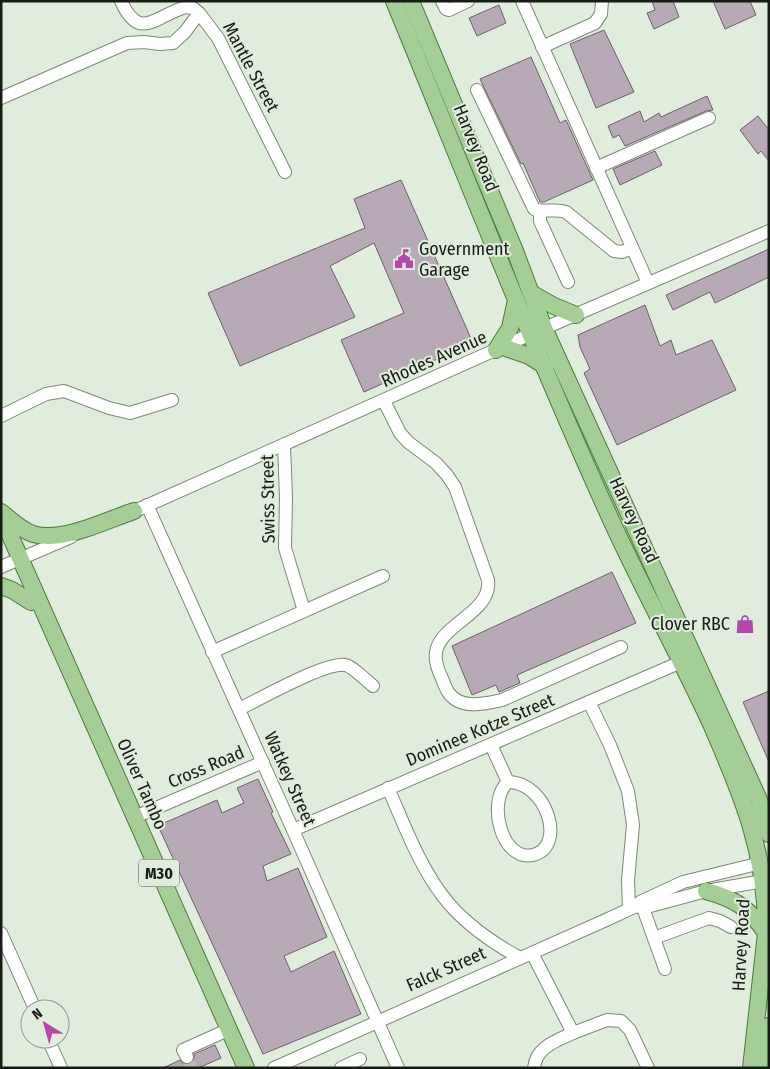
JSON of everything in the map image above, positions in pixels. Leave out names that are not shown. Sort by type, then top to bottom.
[{"type":"main road","name":"Harvey Road","points":[[394,1],[420,42]]},
{"type":"main road","name":"Harvey Road","points":[[411,1],[420,42],[538,331],[687,659],[740,790],[765,862],[766,933],[751,1068]]},
{"type":"main road","points":[[544,366],[529,356],[500,348],[524,296],[576,315]]},
{"type":"main road","name":"Harvey Road","points":[[538,331],[544,366],[625,551],[687,659],[759,800],[769,834]]},
{"type":"main road","points":[[1,514],[24,530],[48,536],[78,530],[141,508]]},
{"type":"main road","name":"Oliver Tambo","points":[[1,514],[13,566],[31,602],[237,1068]]},
{"type":"main road","name":"Oliver Tambo","points":[[1,535],[13,566],[134,817],[246,1068]]},
{"type":"main road","points":[[1,586],[12,590],[31,602]]},
{"type":"main road","points":[[759,800],[769,814]]},
{"type":"main road","points":[[706,891],[730,898],[740,904],[758,921],[766,933]]},
{"type":"main road","points":[[766,1068],[769,1026]]},
{"type":"street","name":"Mantle Street","points":[[121,1],[131,18],[138,24],[146,24],[186,7],[193,8],[199,13],[218,38],[286,172]]},
{"type":"street","points":[[442,1],[446,9],[449,10],[468,1]]},
{"type":"street","points":[[522,1],[648,283]]},
{"type":"street","points":[[542,47],[595,23],[601,14],[602,1]]},
{"type":"street","points":[[1,98],[127,44],[173,42],[185,32],[199,13]]},
{"type":"street","points":[[477,90],[534,210],[540,212],[560,210],[566,212],[614,251],[622,252],[632,248]]},
{"type":"street","points":[[596,168],[709,118]]},
{"type":"street","points":[[540,212],[540,222],[568,282]]},
{"type":"street","name":"Rhodes Avenue","points":[[13,566],[103,523],[115,520],[538,331],[769,231]]},
{"type":"street","points":[[1,416],[46,394],[64,391],[109,408],[130,413],[172,400]]},
{"type":"street","points":[[384,401],[400,432],[408,442],[436,462],[455,487],[488,580],[488,590],[485,599],[442,639],[436,649],[435,659],[448,693],[457,700],[468,704],[482,705],[502,700],[620,647]]},
{"type":"street","name":"Swiss Street","points":[[284,445],[285,548],[304,611]]},
{"type":"street","name":"Watkey Street","points":[[141,508],[239,709],[398,1068]]},
{"type":"street","points":[[212,652],[383,576]]},
{"type":"street","name":"Dominee Kotze Street","points":[[293,830],[687,659]]},
{"type":"street","points":[[239,709],[320,670],[336,665],[347,665],[373,686]]},
{"type":"street","points":[[589,702],[610,745],[628,792],[633,825],[628,880],[636,908],[654,938],[665,969]]},
{"type":"street","points":[[491,745],[508,782]]},
{"type":"street","name":"Cross Road","points":[[134,817],[263,762]]},
{"type":"street","points":[[508,782],[516,782],[526,786],[534,792],[546,809],[549,818],[550,836],[540,852],[525,855],[517,852],[504,836],[496,808],[502,788],[508,782]]},
{"type":"street","points":[[388,788],[415,848],[429,875],[443,896],[463,918],[482,934],[520,958]]},
{"type":"street","name":"Falck Street","points":[[636,908],[640,902],[683,882],[765,862]]},
{"type":"street","name":"Falck Street","points":[[274,1068],[532,952],[636,908],[706,891],[766,881]]},
{"type":"street","points":[[654,938],[709,918],[731,927]]},
{"type":"street","points":[[1,933],[31,999]]},
{"type":"street","points":[[532,952],[573,1033]]},
{"type":"street","points":[[534,1068],[536,1057],[547,1046],[573,1033],[607,1020],[621,1020],[630,1030],[648,1068]]},
{"type":"street","points":[[187,1057],[183,1050],[221,1033]]},
{"type":"street","points":[[52,1049],[61,1068]]},
{"type":"street","points":[[341,1068],[360,1059]]},
{"type":"building","points":[[652,1],[673,1],[679,17],[654,29],[647,13],[655,10]]},
{"type":"building","points":[[713,1],[750,1],[756,15],[725,29]]},
{"type":"building","points":[[499,5],[506,23],[477,36],[469,18]]},
{"type":"building","points":[[604,30],[634,92],[596,108],[570,44]]},
{"type":"building","points":[[531,57],[560,123],[566,120],[593,180],[544,202],[540,202],[523,163],[521,164],[480,79]]},
{"type":"building","points":[[707,96],[713,110],[706,111],[625,146],[619,135],[613,138],[608,126],[640,111],[644,122],[659,113],[661,117]]},
{"type":"building","points":[[758,116],[769,130],[769,161],[761,151],[758,154],[740,130]]},
{"type":"building","points":[[655,151],[662,165],[620,185],[613,169]]},
{"type":"building","points":[[401,180],[473,343],[364,392],[341,340],[404,313],[374,243],[330,266],[355,317],[240,366],[208,293],[365,228],[354,199]]},
{"type":"building","points":[[769,249],[769,277],[715,303],[710,292],[673,310],[666,295]]},
{"type":"building","points":[[645,305],[660,346],[671,340],[676,355],[712,340],[736,390],[617,445],[584,373],[590,369],[580,347],[578,335]]},
{"type":"building","points":[[612,572],[636,623],[517,675],[520,683],[499,692],[496,685],[472,695],[452,646]]},
{"type":"building","points":[[769,691],[769,762],[743,702]]},
{"type":"building","points":[[258,779],[273,812],[271,813],[291,854],[263,866],[267,881],[298,868],[327,937],[284,956],[291,972],[334,951],[361,1014],[263,1054],[160,830],[164,823],[217,800],[222,813],[244,803],[237,788]]},
{"type":"building","points":[[215,1045],[221,1058],[198,1068],[163,1068],[180,1060],[183,1064],[191,1064],[194,1061],[194,1054]]},
{"type":"tunnel","points":[[187,1057],[191,1068]]},
{"type":"place","name":"Government Garage","points":[[404,259]]},
{"type":"place","name":"Clover RBC","points":[[745,624]]}]
